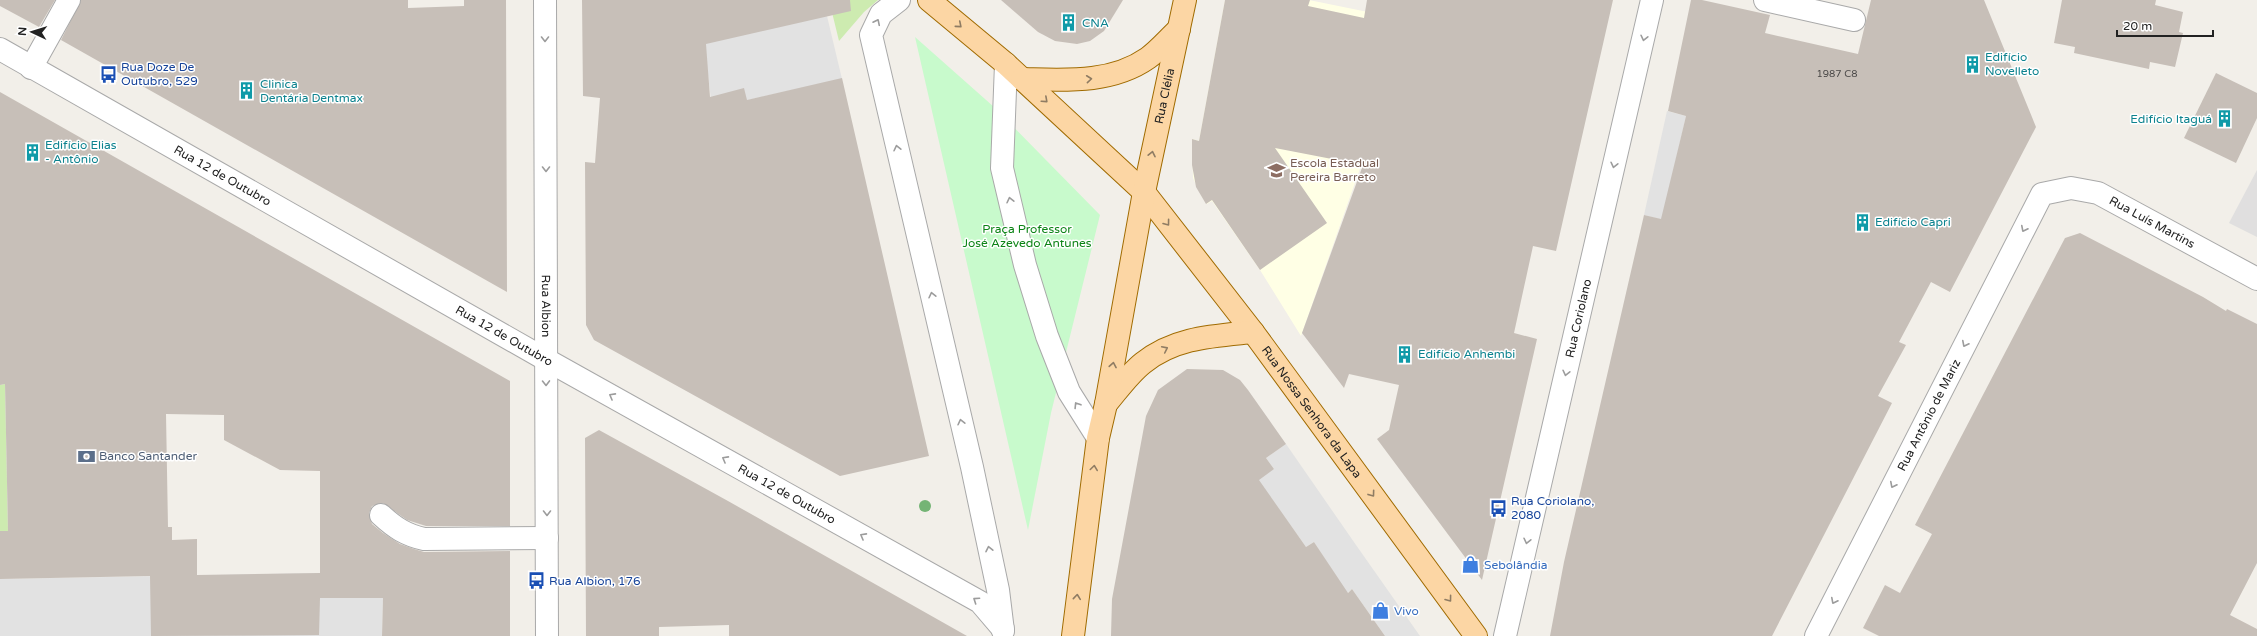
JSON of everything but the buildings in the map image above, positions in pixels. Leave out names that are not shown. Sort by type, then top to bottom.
[{"type":"main road","points":[[929,0],[1006,64],[1144,192],[1106,404],[1098,438],[1073,636]]},
{"type":"main road","name":"Rua Clélia","points":[[1144,192],[1185,0]]},
{"type":"main road","points":[[1022,79],[1073,80],[1117,74],[1147,58],[1179,28]]},
{"type":"main road","name":"Rua Nossa Senhora da Lapa","points":[[1144,192],[1253,332],[1476,636]]},
{"type":"main road","points":[[1106,404],[1142,364],[1160,351],[1174,344],[1200,338],[1253,332]]},
{"type":"street","points":[[31,68],[69,0]]},
{"type":"street","name":"Rua Albion","points":[[545,0],[547,636]]},
{"type":"street","points":[[899,0],[881,14],[871,35],[972,467],[998,590],[1004,632]]},
{"type":"street","name":"Rua Coriolano","points":[[1505,636],[1652,0]]},
{"type":"street","points":[[1765,0],[1854,20]]},
{"type":"street","name":"Rua 12 de Outubro","points":[[0,48],[31,68],[545,359],[980,602],[1004,632]]},
{"type":"street","points":[[1006,64],[1002,168],[1025,265],[1047,336],[1069,392],[1098,438]]},
{"type":"street","name":"Rua Luís Martins","points":[[2042,194],[2071,188],[2098,193],[2257,279]]},
{"type":"street","name":"Rua Antônio de Mariz","points":[[1816,636],[2042,194]]},
{"type":"street","points":[[381,515],[394,528],[407,535],[424,539],[547,538]]},
{"type":"shaded area","name":"Escola Estadual Pereira Barreto","points":[[1225,0],[1309,0],[1412,21],[1301,336],[1260,270],[1212,201],[1207,204],[1193,178],[1192,143],[1193,139],[1199,141]]},
{"type":"shaded area","points":[[827,16],[842,79],[712,108],[704,41]]},
{"type":"shaded area","points":[[1667,111],[1686,116],[1662,220],[1644,215]]},
{"type":"shaded area","points":[[2257,170],[2257,237],[2229,223]]},
{"type":"shaded area","points":[[1286,444],[1420,636],[1385,636],[1352,589],[1347,593],[1314,542],[1306,547],[1256,477],[1274,469],[1266,458]]},
{"type":"shaded area","points":[[320,573],[321,598],[383,598],[382,636],[0,636],[0,579]]},
{"type":"green space","points":[[829,0],[878,0],[864,12],[839,41]]},
{"type":"green space","name":"Praça Professor José Azevedo Antunes","points":[[915,37],[994,107],[1100,215],[1051,413],[1028,530]]},
{"type":"green space","points":[[5,384],[8,531],[0,531],[0,385]]},
{"type":"place","name":"CNA","points":[[1069,23]]},
{"type":"place","name":"Edifício Novelleto","points":[[1972,64]]},
{"type":"place","name":"Rua Doze De Outubro, 529","points":[[108,74]]},
{"type":"place","name":"Clinica Dentária Dentmax","points":[[247,91]]},
{"type":"place","name":"Edifício Itaguá","points":[[2225,119]]},
{"type":"place","name":"Edifício Elias - Antônio","points":[[32,152]]},
{"type":"place","name":"Escola Estadual Pereira Barreto","points":[[1277,170]]},
{"type":"place","name":"Edifício Capri","points":[[1862,222]]},
{"type":"place","name":"Edifício Anhembi","points":[[1405,354]]},
{"type":"place","name":"Banco Santander","points":[[86,456]]},
{"type":"place","name":"Rua Coriolano, 2080","points":[[1498,508]]},
{"type":"place","name":"Sebolândia","points":[[1471,565]]},
{"type":"place","name":"Rua Albion, 176","points":[[536,581]]},
{"type":"place","name":"Vivo","points":[[1381,611]]}]
